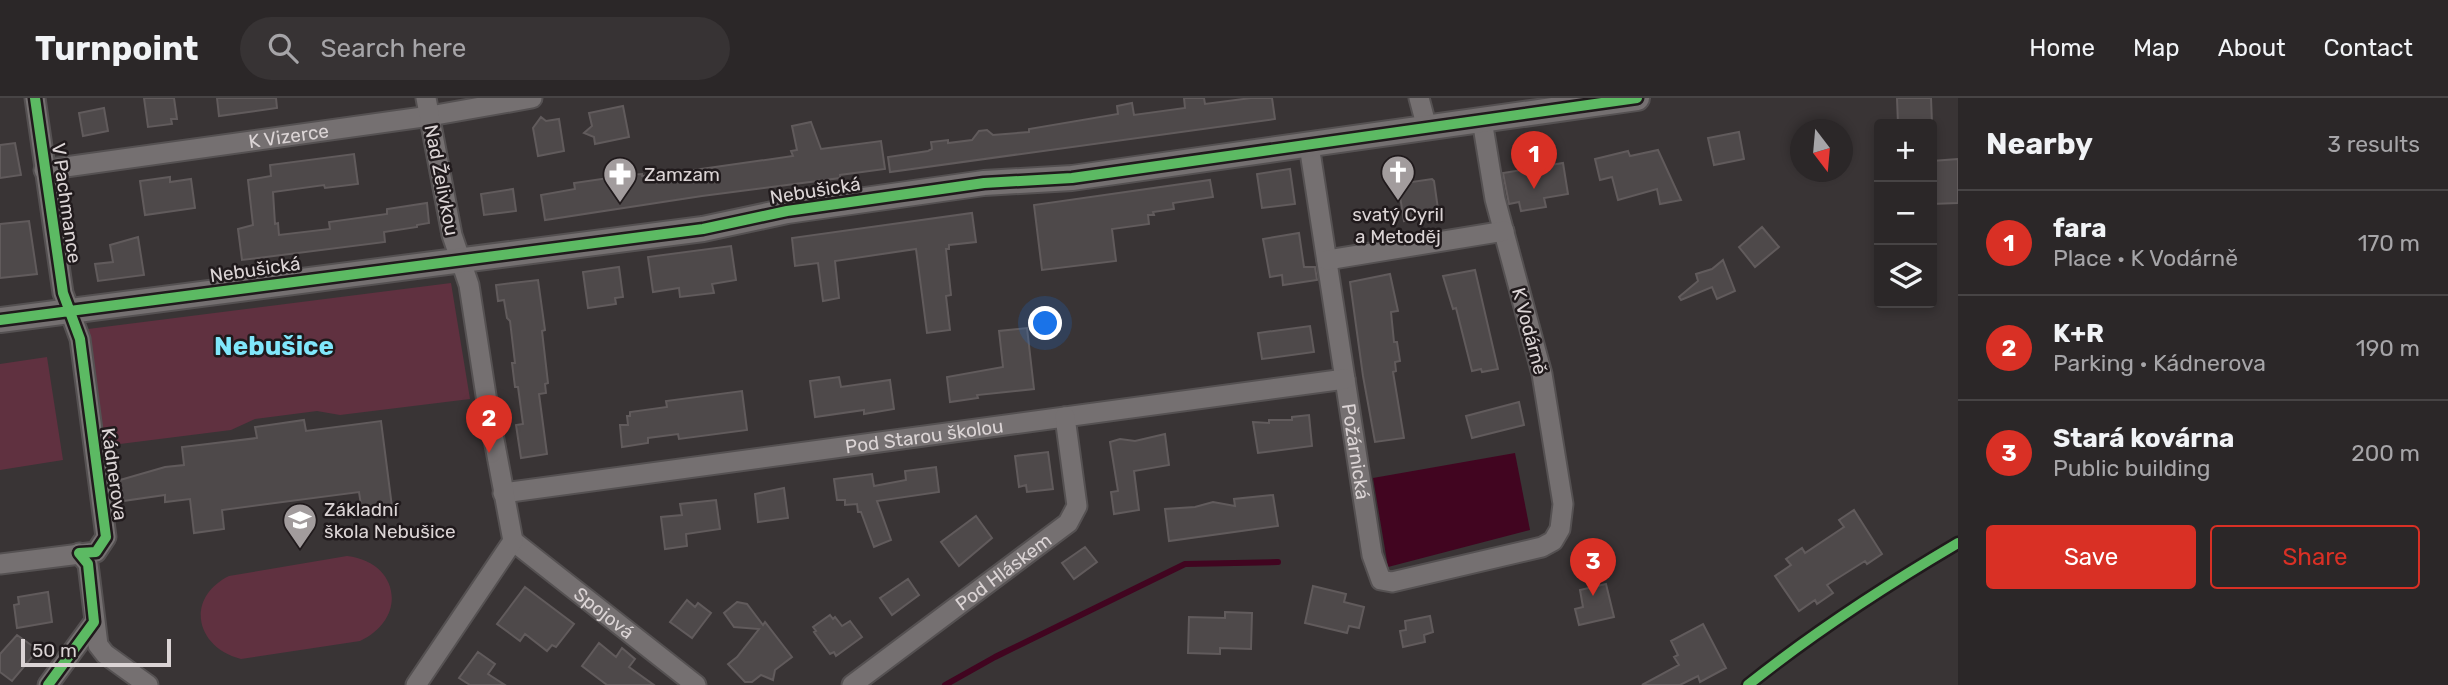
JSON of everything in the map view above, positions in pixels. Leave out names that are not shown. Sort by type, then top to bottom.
[{"type":"street","name":"V Pachmance","points":[[35,98],[63,293],[70,311]]},
{"type":"street","name":"K Vizerce","points":[[44,170],[428,107],[532,98]]},
{"type":"street","points":[[1419,98],[1427,128]]},
{"type":"street","name":"Nebušická","points":[[0,320],[703,229],[787,211],[984,183],[1072,178],[1637,98]]},
{"type":"street","name":"Nad Želivkou","points":[[428,107],[452,235],[461,260]]},
{"type":"street","name":"K Vodárně","points":[[1482,120],[1495,199],[1542,373],[1563,504],[1560,529],[1553,541]]},
{"type":"street","name":"Požárnická","points":[[1309,145],[1372,555],[1381,580],[1392,582],[1542,547],[1553,541]]},
{"type":"street","points":[[1327,260],[1504,231]]},
{"type":"street","points":[[416,685],[513,541],[469,285],[461,260]]},
{"type":"street","name":"Kádnerova","points":[[70,311],[80,339],[106,537],[96,552],[79,553]]},
{"type":"street","name":"Pod Starou školou","points":[[503,493],[1345,379]]},
{"type":"street","name":"Pod Hláskem","points":[[852,685],[1068,523],[1077,506],[1065,417]]},
{"type":"street","name":"Spojová","points":[[513,541],[695,685]]},
{"type":"street","points":[[0,564],[79,553],[88,564],[94,621],[101,650],[148,685]]},
{"type":"street","points":[[48,685],[94,621]]},
{"type":"shaded area","points":[[451,283],[470,399],[340,415],[317,411],[255,419],[231,430],[104,446],[88,329]]},
{"type":"shaded area","points":[[47,357],[63,460],[0,470],[0,364]]},
{"type":"shaded area","points":[[1515,453],[1530,530],[1388,567],[1373,478]]},
{"type":"shaded area","points":[[347,556],[365,560],[378,569],[387,580],[391,593],[391,606],[386,619],[360,641],[241,659],[225,653],[205,633],[201,609],[206,597],[215,585],[229,576]]},
{"type":"building","points":[[144,98],[174,98],[177,119],[171,119],[172,124],[148,127]]},
{"type":"building","points":[[217,98],[276,98],[277,108],[219,116]]},
{"type":"building","points":[[1184,98],[1204,98],[1205,104],[1272,98],[1275,119],[890,172],[888,157],[928,151],[932,149],[931,142],[972,140],[979,131],[987,130],[993,135],[1029,132],[1029,129],[1118,114],[1117,106],[1132,103],[1134,115],[1185,108]]},
{"type":"building","points":[[1897,98],[1931,98],[1932,119],[1898,119]]},
{"type":"building","points":[[623,106],[629,137],[595,144],[594,137],[584,133],[592,126],[589,113]]},
{"type":"building","points":[[104,108],[108,131],[83,136],[79,113]]},
{"type":"building","points":[[541,117],[546,121],[559,119],[564,151],[538,156],[533,128]]},
{"type":"building","points":[[811,122],[821,149],[881,141],[885,169],[840,175],[840,178],[545,220],[541,195],[575,189],[574,183],[793,156],[791,151],[797,150],[792,126]]},
{"type":"building","points":[[1739,132],[1744,159],[1714,165],[1708,138]]},
{"type":"building","points":[[15,143],[21,175],[0,178],[0,145]]},
{"type":"building","points":[[1658,150],[1681,200],[1660,204],[1657,189],[1618,200],[1612,177],[1600,180],[1595,159],[1628,151],[1630,156]]},
{"type":"building","points":[[354,154],[358,184],[325,188],[324,185],[273,192],[275,224],[278,223],[279,235],[330,229],[329,222],[387,214],[387,209],[427,203],[429,223],[384,232],[385,242],[242,260],[238,229],[253,225],[248,180],[271,176],[270,165]]},
{"type":"building","points":[[1958,159],[1958,203],[1937,204],[1937,161]]},
{"type":"building","points":[[1563,163],[1568,194],[1544,198],[1546,207],[1521,211],[1519,202],[1509,204],[1503,173]]},
{"type":"building","points":[[1290,169],[1295,204],[1262,208],[1257,174]]},
{"type":"building","points":[[170,177],[170,182],[191,179],[195,208],[145,215],[140,181]]},
{"type":"building","points":[[1432,179],[1439,216],[1404,221],[1398,184]]},
{"type":"building","points":[[1210,180],[1213,197],[1173,203],[1174,209],[1148,215],[1149,224],[1112,229],[1116,261],[1042,270],[1034,205]]},
{"type":"building","points":[[513,189],[516,211],[484,215],[481,194]]},
{"type":"building","points":[[972,213],[976,242],[949,245],[949,249],[946,249],[951,295],[946,296],[950,330],[927,333],[916,249],[835,261],[839,298],[823,301],[818,263],[795,266],[792,238]]},
{"type":"building","points":[[29,221],[37,274],[0,278],[0,224]]},
{"type":"building","points":[[1762,227],[1779,247],[1755,267],[1739,247]]},
{"type":"building","points":[[1299,233],[1304,267],[1315,267],[1317,280],[1283,285],[1282,275],[1270,277],[1263,239]]},
{"type":"building","points":[[138,237],[144,275],[98,281],[95,264],[113,262],[110,245]]},
{"type":"building","points":[[731,246],[736,280],[712,284],[714,293],[680,297],[679,288],[653,292],[648,257]]},
{"type":"building","points":[[1723,260],[1735,291],[1717,299],[1712,287],[1681,300],[1679,297],[1698,281],[1696,274],[1712,269]]},
{"type":"building","points":[[619,267],[623,297],[615,298],[616,304],[588,308],[583,272]]},
{"type":"building","points":[[1475,270],[1498,369],[1482,372],[1481,369],[1472,371],[1456,308],[1453,309],[1443,276]]},
{"type":"building","points":[[1390,274],[1398,311],[1391,312],[1394,342],[1397,342],[1400,361],[1395,362],[1396,371],[1393,372],[1404,438],[1375,442],[1350,282]]},
{"type":"building","points":[[538,280],[545,330],[542,331],[548,383],[545,384],[546,393],[539,394],[547,454],[521,458],[516,425],[523,424],[518,387],[515,387],[510,321],[504,300],[498,301],[496,285]]},
{"type":"building","points":[[1310,326],[1314,352],[1262,359],[1258,333]]},
{"type":"building","points":[[1027,328],[1034,389],[977,395],[978,398],[950,402],[947,377],[1003,367],[999,331]]},
{"type":"building","points":[[839,377],[841,387],[890,380],[894,409],[815,417],[810,381]]},
{"type":"building","points":[[742,391],[747,430],[679,439],[678,434],[648,438],[648,443],[622,447],[620,425],[628,425],[627,416],[630,416],[630,412],[667,407],[666,401]]},
{"type":"building","points":[[1519,402],[1524,425],[1472,438],[1466,416]]},
{"type":"building","points":[[1309,415],[1312,446],[1258,453],[1253,422],[1269,423],[1269,420],[1292,420],[1292,417]]},
{"type":"building","points":[[304,420],[306,431],[381,421],[392,507],[362,511],[359,492],[222,510],[224,529],[194,533],[190,499],[165,502],[165,495],[123,501],[120,480],[165,467],[184,465],[182,447],[257,438],[255,427]]},
{"type":"building","points":[[1165,434],[1169,465],[1134,471],[1139,510],[1114,514],[1111,492],[1118,491],[1110,442],[1120,439],[1135,441]]},
{"type":"building","points":[[1048,452],[1053,489],[1027,492],[1026,485],[1019,487],[1015,456]]},
{"type":"building","points":[[936,467],[939,492],[877,501],[891,540],[874,547],[857,504],[845,505],[845,500],[837,500],[834,479],[872,474],[874,486],[906,480],[905,471]]},
{"type":"building","points":[[784,488],[788,518],[758,522],[755,494]]},
{"type":"building","points":[[1273,495],[1278,526],[1169,541],[1165,509],[1195,507],[1213,502],[1235,506],[1234,499]]},
{"type":"building","points":[[716,500],[720,529],[686,534],[687,546],[665,549],[661,517],[682,515],[680,504]]},
{"type":"building","points":[[1854,510],[1882,554],[1867,564],[1865,561],[1827,585],[1833,593],[1817,604],[1815,600],[1799,611],[1775,576],[1791,565],[1786,559],[1802,548],[1805,553],[1844,527],[1839,520]]},
{"type":"building","points":[[976,516],[992,538],[959,566],[941,542]]},
{"type":"building","points":[[1085,547],[1097,562],[1074,579],[1062,563]]},
{"type":"building","points":[[908,579],[919,595],[892,615],[880,598]]},
{"type":"building","points":[[1606,584],[1614,617],[1579,625],[1575,609],[1583,607],[1580,590]]},
{"type":"building","points":[[1313,586],[1346,594],[1344,602],[1364,607],[1359,628],[1349,626],[1347,633],[1305,623]]},
{"type":"building","points":[[525,587],[574,624],[556,647],[552,645],[547,651],[525,634],[520,641],[497,624]]},
{"type":"building","points":[[48,592],[52,622],[17,628],[14,605],[19,604],[18,597]]},
{"type":"building","points":[[687,600],[695,607],[698,603],[711,613],[692,638],[670,622]]},
{"type":"building","points":[[737,602],[747,604],[763,625],[765,622],[792,657],[775,670],[773,680],[761,675],[752,682],[745,682],[728,664],[759,629],[734,627],[724,613]]},
{"type":"building","points":[[1225,612],[1252,613],[1251,649],[1220,648],[1220,654],[1188,653],[1189,617],[1225,618]]},
{"type":"building","points":[[830,615],[842,626],[850,621],[862,637],[836,656],[834,652],[830,654],[813,627]]},
{"type":"building","points":[[1430,616],[1433,632],[1424,635],[1425,642],[1403,647],[1400,631],[1406,630],[1405,621]]},
{"type":"building","points":[[1703,624],[1726,668],[1700,682],[1698,676],[1680,685],[1642,685],[1679,665],[1674,657],[1678,655],[1671,641]]},
{"type":"building","points":[[17,635],[38,650],[12,681],[0,672],[0,654]]},
{"type":"building","points":[[599,643],[616,657],[622,648],[635,659],[629,667],[654,685],[607,685],[582,666]]},
{"type":"building","points":[[478,652],[495,664],[488,674],[505,685],[470,685],[459,678]]},
{"type":"waterway","points":[[945,685],[995,657],[1185,564],[1278,562]]},
{"type":"cycle path","points":[[35,98],[63,293],[80,339],[106,537],[96,552],[79,553]]},
{"type":"cycle path","points":[[0,320],[703,229],[787,211],[984,183],[1072,178],[1637,98]]},
{"type":"cycle path","points":[[1748,685],[1850,610],[1958,543]]},
{"type":"cycle path","points":[[48,685],[94,622],[88,564],[79,553]]},
{"type":"place","name":"fara","points":[[1534,189]]},
{"type":"place","name":"svatý Cyril a Metoděj","points":[[1398,202]]},
{"type":"place","name":"Zamzam","points":[[620,204]]},
{"type":"place","name":"K+R","points":[[489,453]]},
{"type":"place","name":"Základní škola Nebušice","points":[[300,550]]},
{"type":"place","name":"Stará kovárna","points":[[1593,596]]},
{"type":"district","name":"Nebušice","points":[[274,346]]}]
